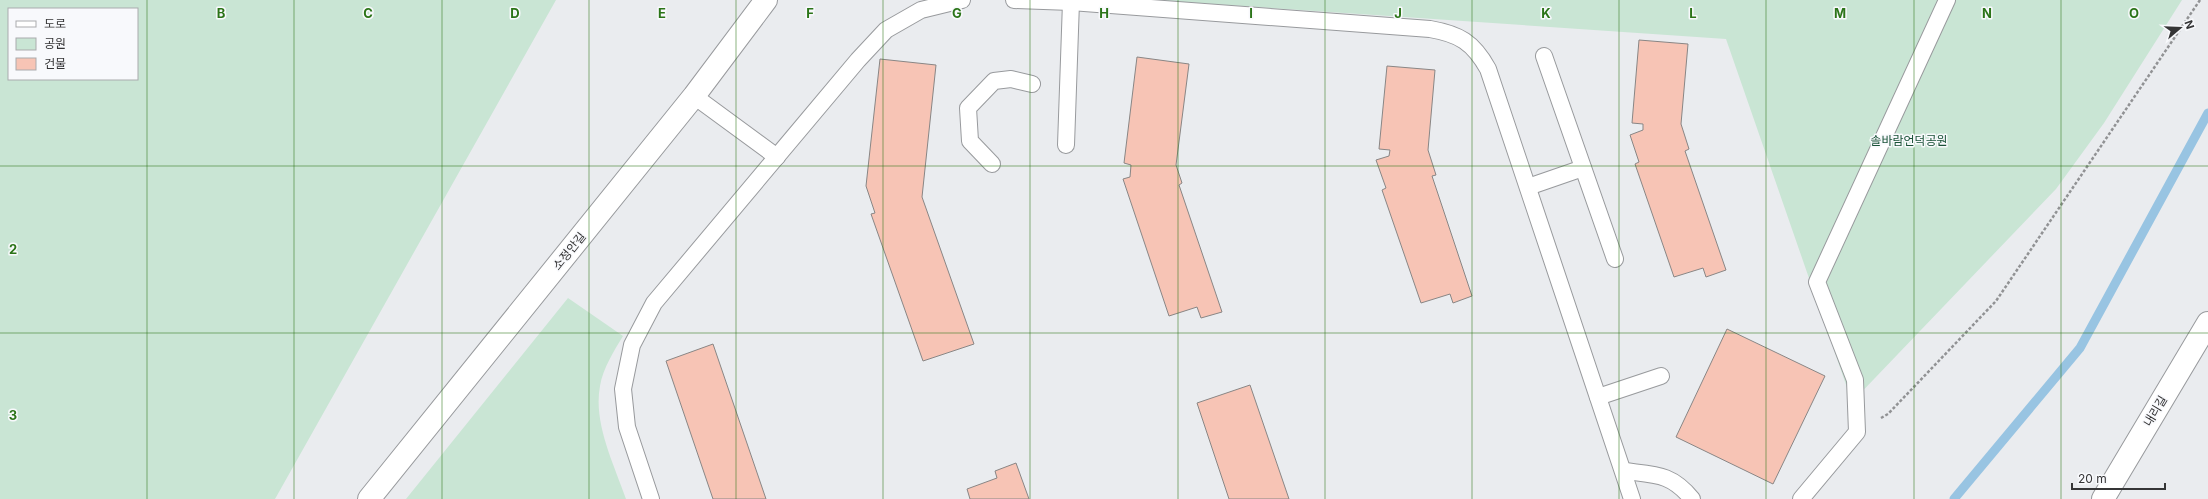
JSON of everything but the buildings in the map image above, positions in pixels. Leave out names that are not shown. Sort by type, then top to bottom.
[{"type":"street","name":"소정안길","points":[[369,499],[694,96],[766,0]]},
{"type":"street","name":"내리길","points":[[2103,499],[2208,323]]},
{"type":"lane","points":[[651,499],[627,427],[623,389],[632,345],[654,303],[858,60],[886,30],[922,10],[962,0]]},
{"type":"lane","points":[[1014,0],[1071,2],[1430,29],[1462,38],[1475,50],[1488,69],[1624,471],[1632,499]]},
{"type":"lane","points":[[1801,499],[1857,432],[1855,380],[1817,282],[1947,0]]},
{"type":"lane","points":[[1066,145],[1071,2]]},
{"type":"lane","points":[[1544,56],[1615,259]]},
{"type":"lane","points":[[992,164],[970,141],[968,108],[994,80],[1012,79],[1032,84]]},
{"type":"lane","points":[[694,96],[777,157]]},
{"type":"lane","points":[[1528,187],[1583,168]]},
{"type":"lane","points":[[1598,397],[1661,376]]},
{"type":"lane","points":[[1624,471],[1667,477],[1685,490],[1692,499]]},
{"type":"path","points":[[1857,432],[1888,414],[1996,301],[2200,0]]},
{"type":"green space","points":[[0,0],[556,0],[275,499],[0,499]]},
{"type":"green space","name":"솔바람언덕공원","points":[[1154,0],[2182,0],[2104,123],[2056,189],[1852,402],[1726,39]]},
{"type":"green space","points":[[568,298],[623,336],[609,360],[601,379],[599,414],[606,443],[626,499],[406,499]]},
{"type":"waterway","points":[[1954,499],[2080,348],[2208,113]]}]
